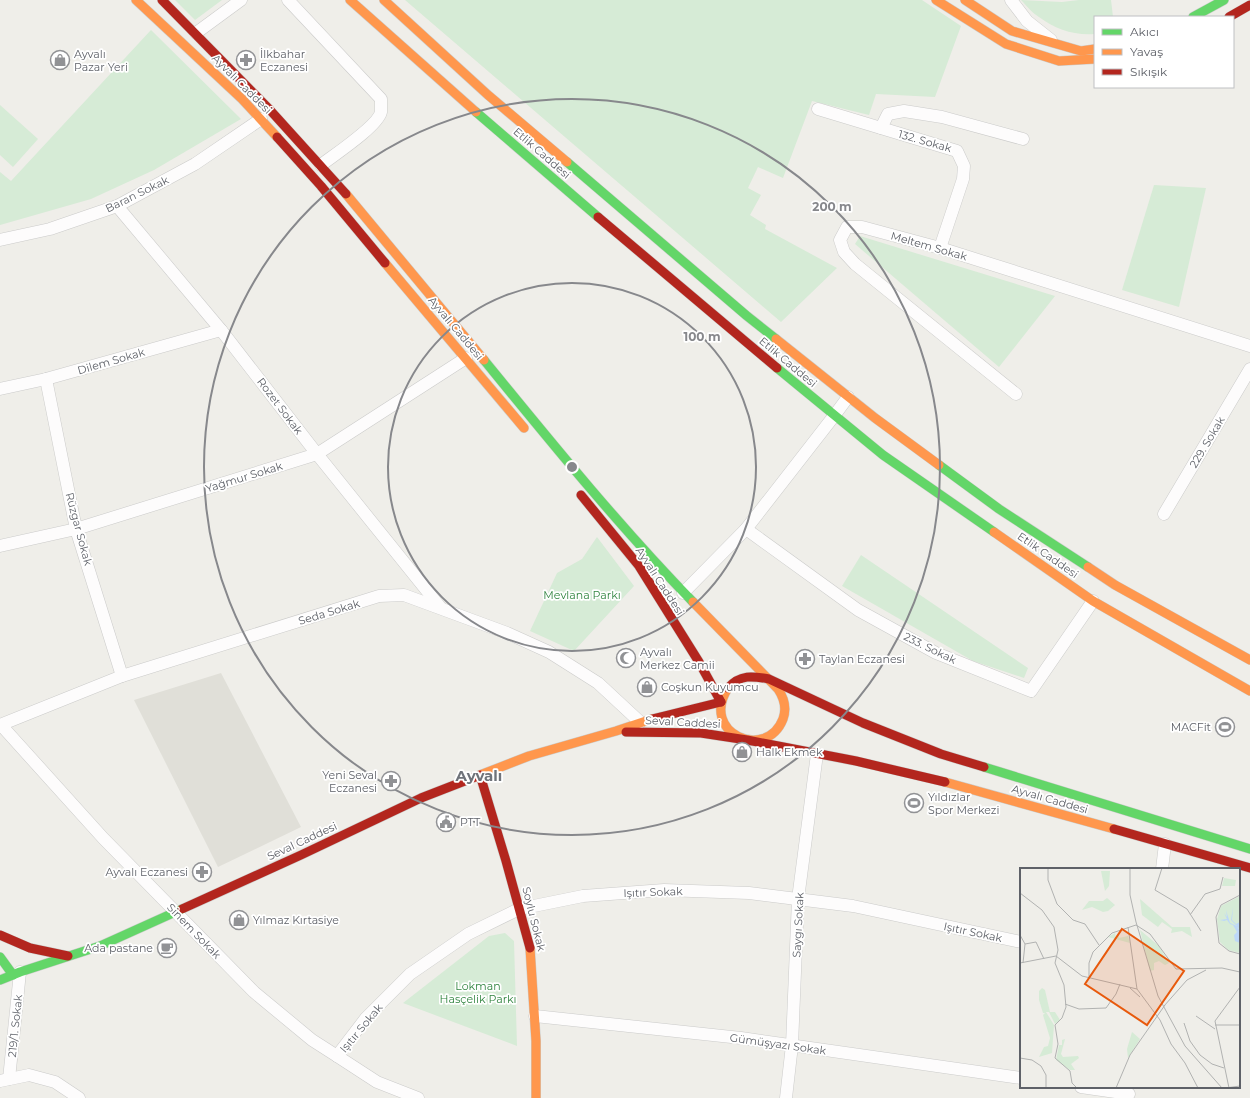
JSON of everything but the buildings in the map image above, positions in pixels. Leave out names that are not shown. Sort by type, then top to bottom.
[{"type":"main road","name":"Ayvalı Caddesi","points":[[136,0],[242,99],[261,119],[321,186],[531,435]]},
{"type":"main road","name":"Ayvalı Caddesi","points":[[162,0],[267,105],[320,165],[602,502],[683,593],[778,687],[783,696],[785,707],[784,719],[778,728],[769,736],[759,740],[747,740]]},
{"type":"main road","name":"Etlik Caddesi","points":[[350,0],[450,90],[678,286],[834,416],[884,455],[1093,601],[1250,691]]},
{"type":"main road","name":"Etlik Caddesi","points":[[384,0],[512,115],[747,316],[875,418],[999,509],[1115,585],[1250,660]]},
{"type":"main road","points":[[936,0],[1006,44],[1059,61],[1094,60]]},
{"type":"main road","points":[[965,0],[1012,31],[1081,51],[1094,49]]},
{"type":"main road","points":[[1195,16],[1224,0]]},
{"type":"main road","points":[[1231,16],[1250,5]]},
{"type":"main road","name":"Ayvalı Caddesi","points":[[575,488],[639,566],[699,662],[721,702]]},
{"type":"main road","name":"Ayvalı Caddesi","points":[[1250,849],[940,754],[863,723],[769,679],[759,676],[749,675],[739,678],[730,684],[724,692],[721,702],[720,712],[723,722],[733,734],[747,740],[856,761],[957,785],[1250,868]]},
{"type":"main road","name":"Seval Caddesi","points":[[0,980],[100,946],[301,855],[421,798],[529,756],[616,731],[640,722],[721,702]]},
{"type":"main road","name":"Seval Caddesi","points":[[616,731],[701,733],[747,740]]},
{"type":"main road","name":"Soylu Sokak","points":[[480,775],[531,952],[536,1041],[536,1098]]},
{"type":"main road","points":[[0,935],[30,948],[68,956]]},
{"type":"main road","points":[[0,957],[17,974]]},
{"type":"street","points":[[196,33],[241,0]]},
{"type":"street","points":[[288,0],[381,99],[381,112],[375,122],[320,165]]},
{"type":"street","points":[[1011,0],[1027,21],[1057,45]]},
{"type":"street","name":"132. Sokak","points":[[818,108],[957,151],[964,166],[962,179],[940,248]]},
{"type":"street","points":[[881,128],[888,114],[904,111],[942,117],[1023,139]]},
{"type":"street","name":"Baran Sokak","points":[[0,240],[50,229],[117,206],[195,164],[261,119]]},
{"type":"street","name":"Rozet Sokak","points":[[117,206],[222,330],[317,454],[440,608]]},
{"type":"street","name":"Meltem Sokak","points":[[1016,394],[855,264],[844,252],[840,240],[847,227],[862,227],[940,248],[1250,346]]},
{"type":"street","name":"Dilem Sokak","points":[[0,389],[46,379],[222,330]]},
{"type":"street","name":"Yağmur Sokak","points":[[0,546],[76,529],[317,454],[466,358]]},
{"type":"street","name":"229. Sokak","points":[[1164,514],[1250,369]]},
{"type":"street","name":"Rüzgar Sokak","points":[[46,379],[76,529],[122,676]]},
{"type":"street","points":[[683,593],[746,529],[848,397]]},
{"type":"street","name":"233. Sokak","points":[[746,529],[858,610],[936,653],[1031,691],[1093,601]]},
{"type":"street","name":"Seda Sokak","points":[[0,725],[122,676],[379,596],[404,595],[507,633],[549,652],[598,683],[640,722]]},
{"type":"street","name":"Sinem Sokak","points":[[0,725],[103,838],[254,992],[312,1040],[377,1082],[418,1098]]},
{"type":"street","name":"Saygı Sokak","points":[[786,1098],[792,1045],[798,899],[818,754]]},
{"type":"street","points":[[1162,868],[1165,844]]},
{"type":"street","name":"Işıtır Sokak","points":[[337,1056],[366,1018],[410,974],[468,934],[519,909],[583,896],[664,890],[749,893],[854,906],[1020,942]]},
{"type":"street","name":"219/1. Sokak","points":[[4,1080],[17,974]]},
{"type":"street","name":"Gümüşyazı Sokak","points":[[535,1016],[742,1038],[1020,1078]]},
{"type":"street","points":[[4,1080],[29,1075],[55,1082],[79,1098]]},
{"type":"street","points":[[1089,1088],[1130,1093]]},
{"type":"shaded area","points":[[221,673],[301,827],[218,867],[134,700]]},
{"type":"green space","points":[[175,0],[222,0],[195,20]]},
{"type":"green space","points":[[405,0],[922,0],[961,26],[935,97],[876,94],[869,115],[812,101],[783,178],[758,167],[748,188],[761,195],[750,215],[766,225],[765,229],[837,268],[781,322]]},
{"type":"green space","points":[[1021,0],[1062,2],[1079,0],[1111,0],[1113,16],[1094,16],[1094,34],[1080,34],[1058,28],[1034,14]]},
{"type":"green space","points":[[151,30],[241,119],[154,170],[91,199],[0,225],[0,172],[11,181]]},
{"type":"green space","points":[[0,105],[38,139],[13,167],[0,155]]},
{"type":"green space","points":[[1154,185],[1206,188],[1179,307],[1122,290]]},
{"type":"green space","points":[[860,236],[1055,296],[999,367],[855,244]]},
{"type":"green space","name":"Mevlana Parkı","points":[[597,537],[634,586],[574,651],[530,631],[557,573],[582,559]]},
{"type":"green space","points":[[861,555],[1028,668],[1024,678],[973,661],[842,586]]},
{"type":"green space","name":"Lokman Hasçelik Parkı","points":[[505,933],[514,941],[517,1046],[403,1003],[489,936]]},
{"type":"traffic: fast","points":[[1195,16],[1224,0]]},
{"type":"traffic: fast","points":[[476,112],[598,217]]},
{"type":"traffic: fast","points":[[567,162],[776,339]]},
{"type":"traffic: fast","points":[[484,360],[612,514],[693,602]]},
{"type":"traffic: fast","points":[[777,368],[883,455],[994,532]]},
{"type":"traffic: fast","points":[[939,465],[999,509],[1088,567]]},
{"type":"traffic: fast","points":[[984,767],[1250,849]]},
{"type":"traffic: fast","points":[[0,980],[100,946],[182,909]]},
{"type":"traffic: fast","points":[[0,957],[13,975]]},
{"type":"traffic: slow","points":[[136,0],[242,99],[277,137]]},
{"type":"traffic: slow","points":[[350,0],[476,112]]},
{"type":"traffic: slow","points":[[384,0],[488,95],[567,162]]},
{"type":"traffic: slow","points":[[936,0],[1006,44],[1059,61],[1094,59]]},
{"type":"traffic: slow","points":[[965,0],[1012,31],[1081,51],[1094,49]]},
{"type":"traffic: slow","points":[[346,194],[484,360]]},
{"type":"traffic: slow","points":[[385,263],[524,428]]},
{"type":"traffic: slow","points":[[776,339],[875,418],[939,465]]},
{"type":"traffic: slow","points":[[994,532],[1093,601],[1250,691]]},
{"type":"traffic: slow","points":[[1088,567],[1115,585],[1250,660]]},
{"type":"traffic: slow","points":[[693,602],[778,689],[782,696],[785,711],[783,719],[775,732],[763,739],[750,740],[738,736],[728,729],[722,718],[721,704],[728,688]]},
{"type":"traffic: slow","points":[[475,777],[529,756],[652,719]]},
{"type":"traffic: slow","points":[[945,782],[1114,829]]},
{"type":"traffic: slow","points":[[530,948],[536,1041],[536,1098]]},
{"type":"traffic: jam","points":[[162,0],[270,110],[346,194]]},
{"type":"traffic: jam","points":[[1231,16],[1250,5]]},
{"type":"traffic: jam","points":[[277,137],[321,186],[385,263]]},
{"type":"traffic: jam","points":[[598,217],[777,368]]},
{"type":"traffic: jam","points":[[581,495],[639,566],[699,662],[721,702]]},
{"type":"traffic: jam","points":[[728,688],[737,680],[742,678],[758,677],[769,679],[863,723],[941,754],[984,767]]},
{"type":"traffic: jam","points":[[652,719],[721,702]]},
{"type":"traffic: jam","points":[[626,732],[701,733],[747,740],[856,761],[945,782]]},
{"type":"traffic: jam","points":[[480,775],[530,948]]},
{"type":"traffic: jam","points":[[182,909],[421,798],[475,777]]},
{"type":"traffic: jam","points":[[1114,829],[1250,868]]},
{"type":"traffic: jam","points":[[0,935],[30,948],[68,956]]},
{"type":"place","name":"Ayvalı Pazar Yeri","points":[[60,60]]},
{"type":"place","name":"İlkbahar Eczanesi","points":[[246,60]]},
{"type":"place","name":"Ayvalı Merkez Camii","points":[[626,658]]},
{"type":"place","name":"Taylan Eczanesi","points":[[805,659]]},
{"type":"place","name":"Coşkun Kuyumcu","points":[[647,687]]},
{"type":"place","name":"MACFit","points":[[1225,727]]},
{"type":"place","name":"Halk Ekmek","points":[[742,752]]},
{"type":"place","name":"Yeni Seval Eczanesi","points":[[391,781]]},
{"type":"place","name":"Yıldızlar Spor Merkezi","points":[[914,803]]},
{"type":"place","name":"PTT","points":[[446,822]]},
{"type":"place","name":"Ayvalı Eczanesi","points":[[202,872]]},
{"type":"place","name":"Yılmaz Kırtasiye","points":[[239,920]]},
{"type":"place","name":"Ada pastane","points":[[167,948]]},
{"type":"district","name":"Ayvalı","points":[[479,776]]}]
